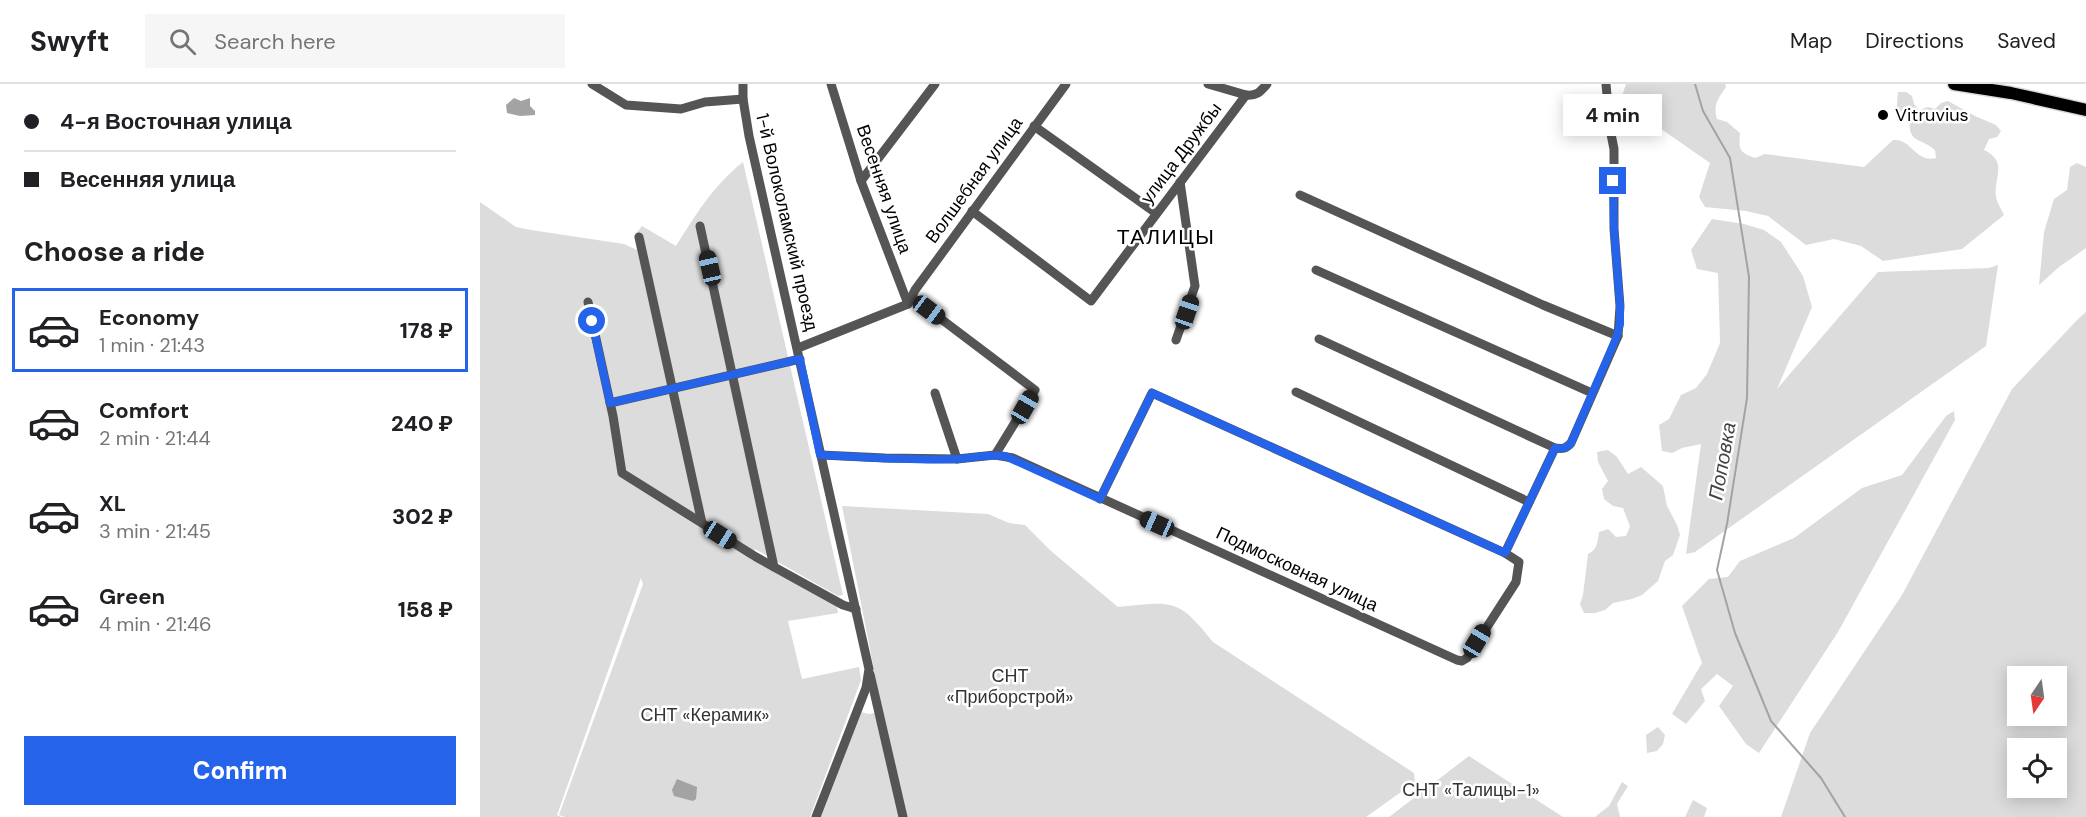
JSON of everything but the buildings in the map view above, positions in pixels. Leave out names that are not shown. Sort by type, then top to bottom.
[{"type":"main road","points":[[1954,84],[2011,93],[2086,110]]},
{"type":"main road","points":[[2001,84],[2086,102]]},
{"type":"street","points":[[592,84],[627,105],[681,109],[705,102],[743,99]]},
{"type":"street","name":"1-й Волоколамский проезд","points":[[744,84],[743,99],[749,136],[869,669],[866,688],[816,817]]},
{"type":"street","name":"Весенняя улица","points":[[831,84],[861,181],[910,300]]},
{"type":"street","points":[[861,181],[935,84]]},
{"type":"street","name":"Волшебная улица","points":[[910,300],[972,211],[1066,84]]},
{"type":"street","points":[[1208,84],[1239,91]]},
{"type":"street","name":"улица Дружбы","points":[[972,211],[1091,301],[1180,182],[1239,91],[1254,96],[1268,84]]},
{"type":"street","points":[[1319,339],[1555,448],[1567,447],[1571,443],[1617,336],[1620,306],[1614,229],[1614,149],[1606,84]]},
{"type":"street","points":[[1034,126],[1156,213]]},
{"type":"street","points":[[1176,340],[1195,286],[1180,182]]},
{"type":"street","points":[[1300,195],[1617,336]]},
{"type":"street","points":[[700,226],[774,567]]},
{"type":"street","points":[[639,237],[702,523]]},
{"type":"street","points":[[1316,270],[1593,393]]},
{"type":"street","points":[[798,348],[910,300],[1035,390],[995,455],[957,459],[820,455]]},
{"type":"street","points":[[588,302],[610,403],[622,473],[774,567],[855,609]]},
{"type":"street","points":[[610,403],[800,359]]},
{"type":"street","points":[[1296,392],[1529,502]]},
{"type":"street","points":[[935,393],[957,459]]},
{"type":"street","points":[[1100,499],[1152,393],[1505,553],[1555,448]]},
{"type":"street","name":"Подмосковная улица","points":[[995,455],[1013,458],[1446,656],[1462,661],[1467,658],[1516,582],[1519,562],[1505,553]]},
{"type":"street","points":[[869,669],[903,817]]},
{"type":"green space","points":[[1626,84],[1725,84],[1726,87],[1716,106],[1717,119],[1727,122],[1740,133],[1740,146],[1745,154],[1755,158],[1765,154],[1864,167],[1893,140],[1905,143],[1923,157],[1936,158],[1935,150],[1913,136],[1910,117],[1903,113],[1896,115],[1898,92],[1906,92],[1912,96],[1919,110],[1928,107],[1935,109],[1941,103],[1948,101],[1996,125],[2001,131],[1997,137],[1989,139],[1984,150],[1992,155],[1998,165],[1996,197],[2004,215],[1962,249],[1883,261],[1861,246],[1834,239],[1806,245],[1768,216],[1746,211],[1705,207],[1699,197],[1710,163],[1644,117],[1647,112],[1622,96]]},
{"type":"green space","name":"СНТ «Керамик»","points":[[743,162],[843,595],[838,596],[755,549],[750,559],[837,606],[838,613],[788,621],[802,679],[859,667],[861,680],[810,817],[565,817],[559,815],[643,584],[641,578],[557,815],[561,817],[480,817],[480,202],[516,227],[624,244],[637,250],[634,236],[642,226],[676,246],[714,191]]},
{"type":"green space","points":[[2077,163],[2086,167],[2086,248],[2039,285],[2044,232],[2054,199],[2067,190],[2070,167]]},
{"type":"green space","points":[[1712,219],[1764,230],[1781,242],[1803,276],[1812,307],[1777,389],[1878,272],[1989,268],[1998,265],[1986,346],[1695,552],[1686,554],[1701,444],[1682,448],[1672,453],[1662,451],[1659,425],[1669,419],[1681,395],[1696,388],[1707,374],[1720,343],[1718,273],[1697,269],[1691,250]]},
{"type":"green space","points":[[2086,312],[2086,817],[1781,817],[1810,733],[1902,595],[2012,389]]},
{"type":"green space","points":[[1954,411],[1955,420],[1838,632],[1759,753],[1746,744],[1719,706],[1733,686],[1717,674],[1701,689],[1705,701],[1686,724],[1672,714],[1702,663],[1682,606],[1709,579],[1728,577],[1740,561],[1794,538],[1862,488],[1902,475],[1946,416]]},
{"type":"green space","points":[[1608,450],[1617,457],[1628,474],[1641,467],[1663,486],[1667,506],[1680,535],[1673,555],[1665,561],[1658,581],[1642,595],[1613,603],[1605,610],[1584,613],[1580,604],[1588,554],[1595,548],[1599,532],[1608,529],[1616,537],[1626,536],[1630,526],[1623,508],[1613,506],[1604,499],[1602,489],[1608,481],[1598,462],[1597,452]]},
{"type":"green space","name":"СНТ «Приборстрой»","points":[[842,506],[988,514],[1009,523],[1025,525],[1051,551],[1118,607],[1163,604],[1182,610],[1201,627],[1213,642],[1414,773],[1415,782],[1366,817],[821,817],[861,712],[869,714],[882,711]]},
{"type":"green space","points":[[1658,727],[1665,735],[1663,744],[1657,751],[1647,753],[1646,735]]},
{"type":"green space","name":"СНТ «Талицы-1»","points":[[1469,756],[1563,817],[1389,817]]},
{"type":"green space","points":[[1622,782],[1628,786],[1617,804],[1620,817],[1595,817],[1609,806]]},
{"type":"green space","points":[[1693,800],[1707,808],[1704,817],[1685,817]]},
{"type":"shaded area","points":[[514,98],[521,101],[530,98],[530,106],[535,111],[535,115],[520,116],[507,113],[506,105]]},
{"type":"shaded area","points":[[677,779],[697,787],[696,799],[693,801],[674,796],[672,790]]},
{"type":"waterway","name":"Поповка","points":[[1695,84],[1703,111],[1730,158],[1749,277],[1747,398],[1727,524],[1717,570],[1735,633],[1771,721],[1821,778],[1845,817]]},
{"type":"place","name":"Vitruvius","points":[[1883,115]]},
{"type":"district","name":"ТАЛИЦЫ","points":[[1166,237]]},
{"type":"route","points":[[592,321],[610,403],[800,359],[820,455],[957,459],[1005,456],[1100,499],[1152,393],[1505,553],[1555,448],[1561,449],[1571,443],[1617,336],[1620,306],[1613,181]]}]
